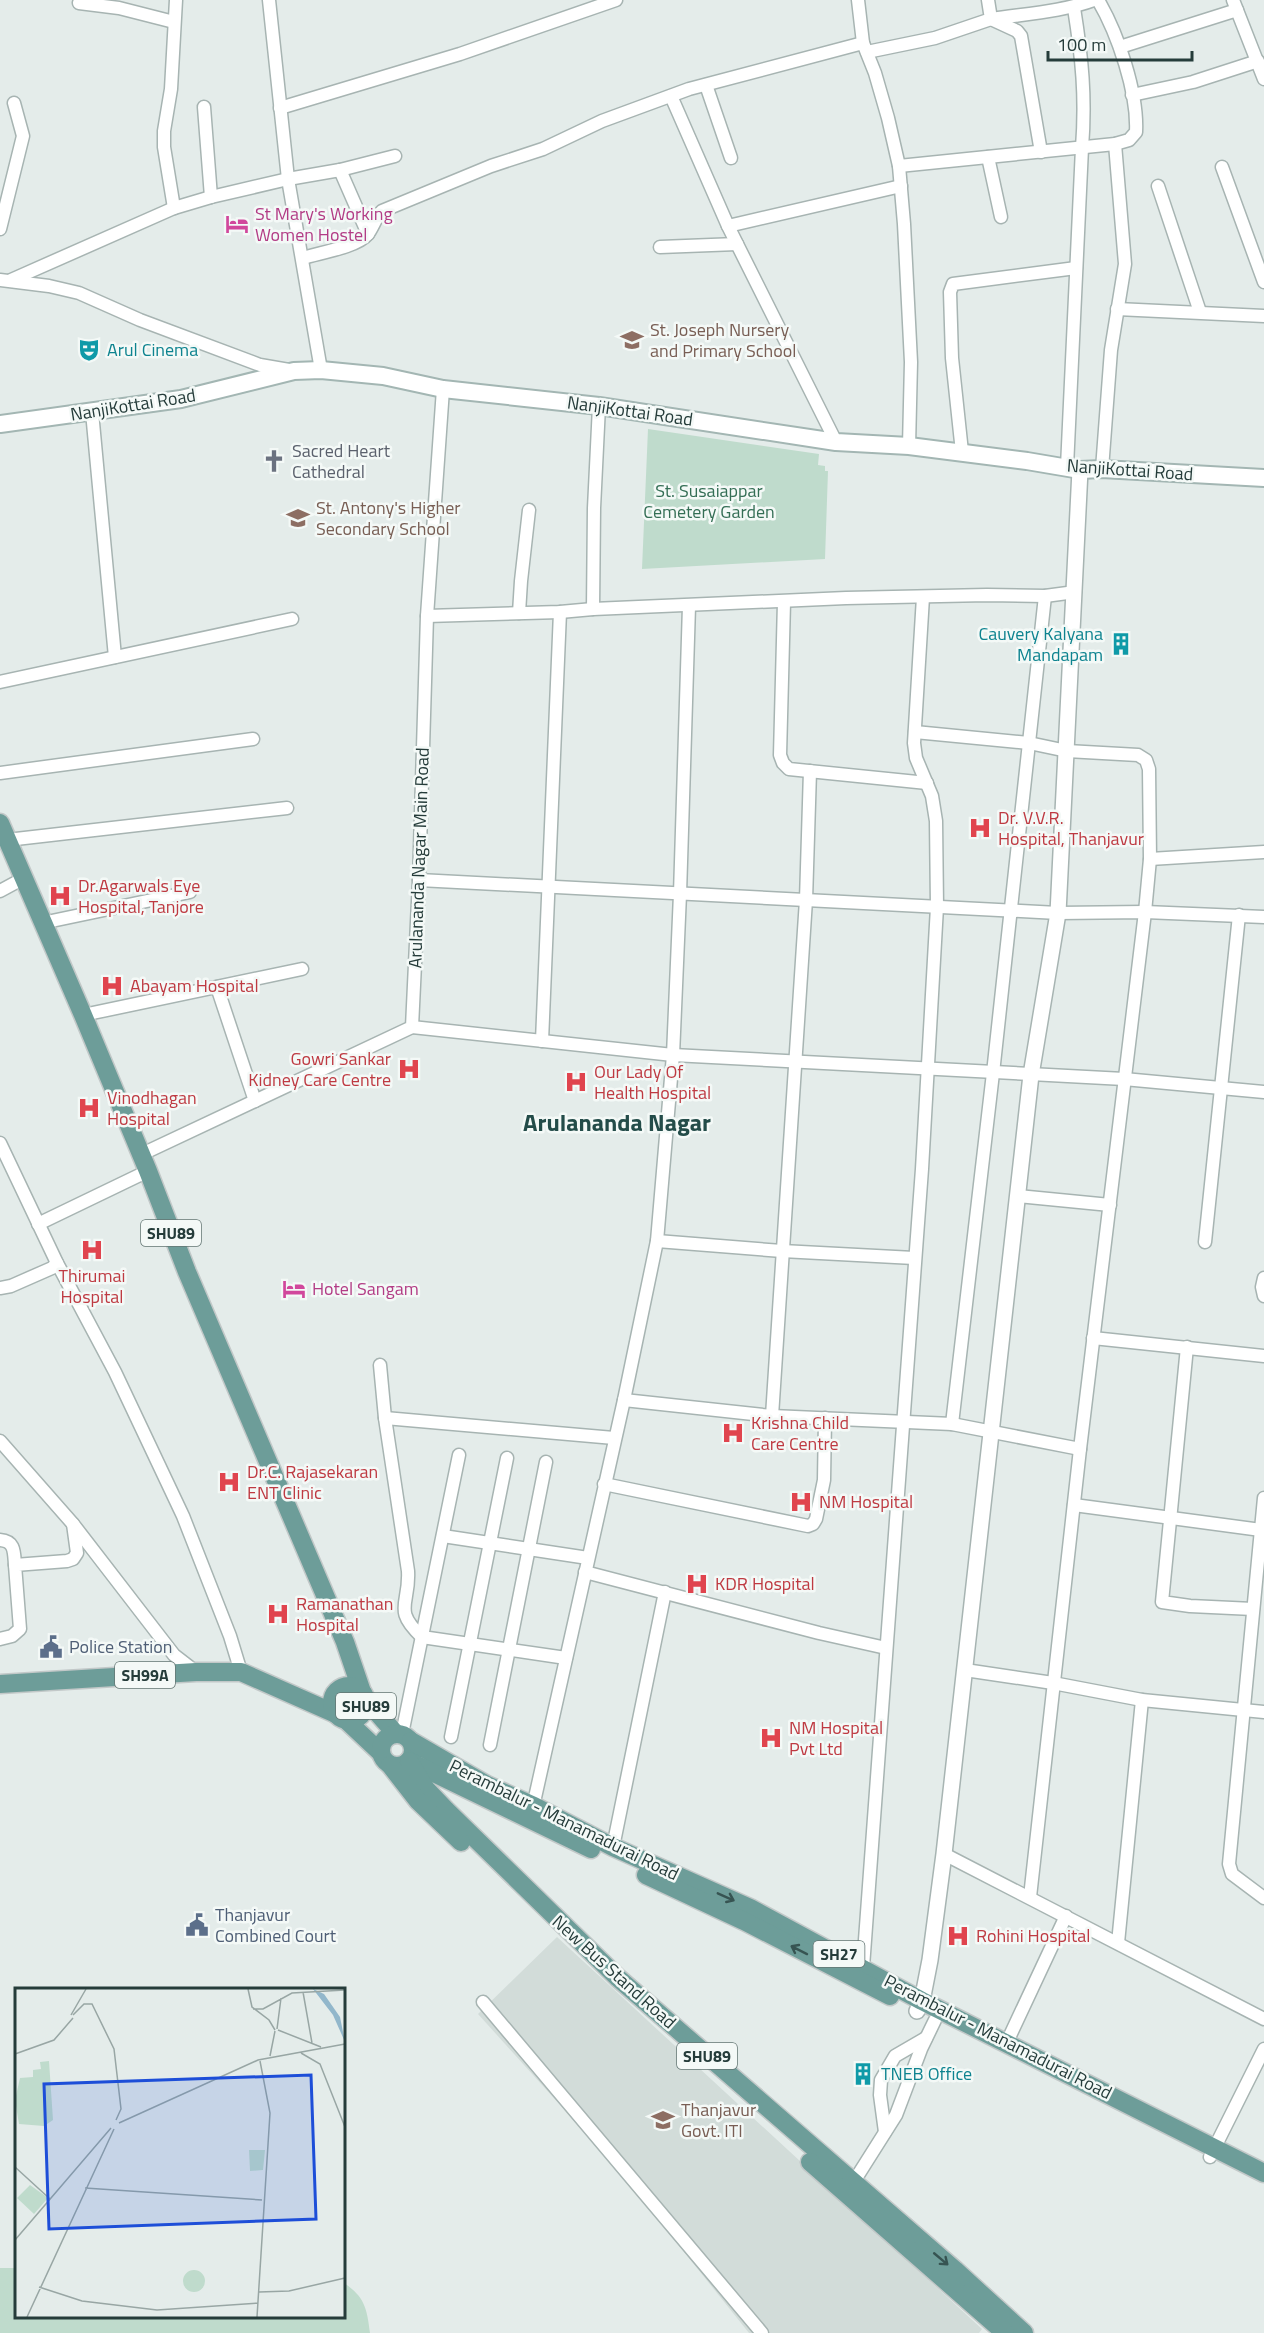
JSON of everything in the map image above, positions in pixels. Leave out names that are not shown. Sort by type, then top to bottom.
[{"type":"main road","name":"NanjiKottai Road","points":[[0,424],[181,399],[294,371],[321,370],[383,376],[443,389],[599,406],[836,442],[962,452],[1074,469],[1264,478]]},
{"type":"main road","name":"SHU89","points":[[4,832],[83,1015],[187,1272],[345,1642],[364,1696],[361,1715],[341,1717]]},
{"type":"main road","name":"SHU89","points":[[345,1642],[337,1692],[332,1705],[341,1717],[386,1759]]},
{"type":"main road","name":"SH99A","points":[[0,1684],[196,1672],[241,1672],[341,1717]]},
{"type":"main road","name":"SHU89","points":[[337,1692],[350,1686],[364,1696],[403,1736],[413,1751],[409,1761]]},
{"type":"main road","name":"SH99A","points":[[286,1692],[337,1692]]},
{"type":"main road","name":"SHU89","points":[[386,1759],[383,1742],[386,1738],[403,1736]]},
{"type":"main road","name":"Perambalur - Manamadurai Road","points":[[403,1736],[488,1785],[531,1813],[614,1847],[747,1914],[863,1967],[919,2006],[1007,2042],[1066,2078]]},
{"type":"main road","points":[[386,1759],[400,1766],[409,1761]]},
{"type":"main road","name":"New Bus Stand Road","points":[[386,1759],[418,1801],[606,1983],[1003,2328],[1024,2333]]},
{"type":"main road","name":"SH27","points":[[409,1761],[531,1813],[747,1914],[919,2006],[935,2019],[1066,2078],[1212,2152],[1264,2184]]},
{"type":"main road","name":"New Bus Stand Road","points":[[409,1761],[426,1789],[562,1925],[618,1978],[853,2183],[1003,2328]]},
{"type":"main road","name":"SH27","points":[[1212,2152],[1264,2173]]},
{"type":"street","points":[[174,208],[164,147],[164,131],[171,89],[176,0]]},
{"type":"street","points":[[269,0],[288,179],[321,370]]},
{"type":"street","points":[[280,108],[460,54],[616,0]]},
{"type":"street","points":[[858,0],[865,47],[888,118],[901,186],[910,362],[909,446]]},
{"type":"street","points":[[988,0],[991,19]]},
{"type":"street","points":[[303,258],[361,241],[368,234],[374,219],[382,211],[491,166],[543,149],[602,122],[671,96],[706,85],[865,47],[935,38],[991,19],[1059,8],[1074,8],[1096,0],[1120,46],[1132,95],[1137,117],[1136,132],[1129,140],[1082,148],[898,166]]},
{"type":"street","points":[[79,3],[119,4],[174,22]]},
{"type":"street","points":[[1120,46],[1235,5],[1264,79]]},
{"type":"street","points":[[919,2006],[930,1960],[944,1854],[1031,1075],[1058,913],[1075,592],[1076,268],[1085,108],[1083,63],[1074,8]]},
{"type":"street","points":[[991,19],[1017,31],[1021,36],[1041,152]]},
{"type":"street","points":[[1132,95],[1193,82],[1258,61]]},
{"type":"street","points":[[706,85],[731,158]]},
{"type":"street","points":[[671,96],[736,244],[836,442]]},
{"type":"street","points":[[0,229],[23,136],[14,103]]},
{"type":"street","points":[[204,107],[211,197]]},
{"type":"street","points":[[1102,469],[1117,309],[1125,264],[1115,144]]},
{"type":"street","points":[[5,280],[174,208],[211,197],[288,179],[340,171],[395,156]]},
{"type":"street","points":[[988,157],[1001,217]]},
{"type":"street","points":[[1222,167],[1264,282]]},
{"type":"street","points":[[340,171],[368,234]]},
{"type":"street","points":[[728,226],[901,186]]},
{"type":"street","points":[[1158,186],[1200,312]]},
{"type":"street","points":[[660,247],[736,244]]},
{"type":"street","points":[[962,452],[952,358],[950,292],[953,284],[1076,268]]},
{"type":"street","points":[[5,280],[79,293],[140,321],[260,365],[294,371]]},
{"type":"street","points":[[1117,309],[1172,313],[1200,312],[1214,315],[1262,314]]},
{"type":"street","name":"Arulananda Nagar Main Road","points":[[412,1026],[427,616],[443,389]]},
{"type":"street","points":[[593,609],[594,507],[599,406]]},
{"type":"street","points":[[92,412],[115,657]]},
{"type":"street","points":[[519,613],[520,581],[529,510]]},
{"type":"street","points":[[427,616],[846,598],[1045,596],[1075,592]]},
{"type":"street","points":[[952,1424],[1045,596]]},
{"type":"street","points":[[863,1967],[928,1070],[937,907],[936,821],[932,796],[916,758],[915,732],[923,597]]},
{"type":"street","points":[[784,602],[780,755],[783,763],[789,769],[927,783]]},
{"type":"street","points":[[531,1813],[624,1400],[657,1241],[673,1054],[689,606]]},
{"type":"street","points":[[542,1041],[560,612]]},
{"type":"street","points":[[0,682],[292,619]]},
{"type":"street","points":[[915,732],[1029,743],[1067,751],[1138,755],[1146,760],[1149,769],[1150,859],[1145,912],[1080,1449],[1030,1897]]},
{"type":"street","points":[[0,773],[253,739]]},
{"type":"street","points":[[772,1416],[806,900],[810,771]]},
{"type":"street","points":[[4,832],[287,808]]},
{"type":"street","points":[[1150,859],[1264,852]]},
{"type":"street","points":[[0,891],[24,878]]},
{"type":"street","points":[[419,880],[1058,913],[1145,912],[1264,917]]},
{"type":"street","points":[[42,923],[190,892]]},
{"type":"street","points":[[1205,1242],[1239,915]]},
{"type":"street","points":[[83,1015],[302,969]]},
{"type":"street","points":[[217,987],[255,1101]]},
{"type":"street","points":[[38,1224],[255,1101],[412,1026],[673,1054],[928,1070],[1124,1079],[1264,1092]]},
{"type":"street","points":[[0,1143],[57,1263],[115,1372],[183,1516],[230,1636],[241,1672]]},
{"type":"street","points":[[1018,1196],[1110,1204]]},
{"type":"street","points":[[657,1241],[914,1258]]},
{"type":"street","points":[[0,1288],[11,1286],[52,1268],[57,1263]]},
{"type":"street","points":[[1264,1278],[1262,1287],[1264,1296]]},
{"type":"street","points":[[1093,1338],[1264,1356]]},
{"type":"street","points":[[1187,1347],[1162,1602],[1190,1606],[1253,1609]]},
{"type":"street","points":[[381,1365],[385,1418],[408,1571],[409,1585],[404,1615],[409,1625],[422,1638],[566,1658]]},
{"type":"street","points":[[624,1400],[772,1416],[952,1424],[1080,1449]]},
{"type":"street","points":[[385,1418],[614,1438]]},
{"type":"street","points":[[604,1485],[808,1526],[816,1520],[824,1480],[825,1418]]},
{"type":"street","points":[[0,1441],[74,1524],[174,1655],[196,1672]]},
{"type":"street","points":[[403,1736],[459,1455]]},
{"type":"street","points":[[451,1737],[507,1458]]},
{"type":"street","points":[[490,1745],[546,1462]]},
{"type":"street","points":[[1264,1498],[1229,1864],[1232,1874],[1264,1898]]},
{"type":"street","points":[[1074,1506],[1261,1530]]},
{"type":"street","points":[[15,1565],[73,1559],[77,1553],[74,1524]]},
{"type":"street","points":[[443,1536],[588,1558]]},
{"type":"street","points":[[0,1540],[12,1544],[20,1629],[12,1636],[0,1639]]},
{"type":"street","points":[[585,1572],[819,1633],[886,1648]]},
{"type":"street","points":[[614,1847],[665,1592]]},
{"type":"street","points":[[965,1670],[1053,1683],[1142,1700],[1264,1712]]},
{"type":"street","points":[[1118,1943],[1142,1700]]},
{"type":"street","points":[[944,1854],[1264,2019]]},
{"type":"street","points":[[1007,2042],[1066,1916]]},
{"type":"street","points":[[483,2002],[762,2333]]},
{"type":"street","points":[[853,2183],[896,2115],[935,2019]]},
{"type":"street","points":[[885,2132],[880,2095],[881,2080],[895,2056],[926,2038]]},
{"type":"street","points":[[1212,2152],[1264,2049]]},
{"type":"shaded area","name":"Thanjavur Govt. ITI","points":[[557,1937],[982,2329],[979,2333],[749,2333],[616,2167],[478,2014]]},
{"type":"green space","name":"St. Susaiappar Cemetery Garden","points":[[648,429],[819,454],[818,465],[825,466],[825,471],[828,471],[825,559],[642,569]]},
{"type":"green space","points":[[0,2268],[15,2268],[15,2318],[345,2318],[345,2284],[364,2304],[370,2333],[0,2333]]},
{"type":"place","name":"St Mary's Working Women Hostel","points":[[237,224]]},
{"type":"place","name":"St. Joseph Nursery and Primary School","points":[[632,340]]},
{"type":"place","name":"Arul Cinema","points":[[89,350]]},
{"type":"place","name":"Sacred Heart Cathedral","points":[[274,461]]},
{"type":"place","name":"St. Antony's Higher Secondary School","points":[[298,518]]},
{"type":"place","name":"Cauvery Kalyana Mandapam","points":[[1121,644]]},
{"type":"place","name":"Dr. V.V.R. Hospital, Thanjavur","points":[[980,828]]},
{"type":"place","name":"Dr.Agarwals Eye Hospital, Tanjore","points":[[60,896]]},
{"type":"place","name":"Abayam Hospital","points":[[112,986]]},
{"type":"place","name":"Gowri Sankar Kidney Care Centre","points":[[409,1069]]},
{"type":"place","name":"Our Lady Of Health Hospital","points":[[576,1082]]},
{"type":"place","name":"Vinodhagan Hospital","points":[[89,1108]]},
{"type":"place","name":"Thirumai Hospital","points":[[92,1250]]},
{"type":"place","name":"Hotel Sangam","points":[[294,1289]]},
{"type":"place","name":"Krishna Child Care Centre","points":[[733,1433]]},
{"type":"place","name":"Dr.C. Rajasekaran ENT Clinic","points":[[229,1482]]},
{"type":"place","name":"NM Hospital","points":[[801,1502]]},
{"type":"place","name":"KDR Hospital","points":[[697,1584]]},
{"type":"place","name":"Ramanathan Hospital","points":[[278,1614]]},
{"type":"place","name":"Police Station","points":[[51,1647]]},
{"type":"place","name":"NM Hospital Pvt Ltd","points":[[771,1738]]},
{"type":"place","name":"Thanjavur Combined Court","points":[[197,1925]]},
{"type":"place","name":"Rohini Hospital","points":[[958,1936]]},
{"type":"place","name":"TNEB Office","points":[[863,2074]]},
{"type":"place","name":"Thanjavur Govt. ITI","points":[[663,2120]]},
{"type":"district","name":"Arulananda Nagar","points":[[617,1123]]}]
